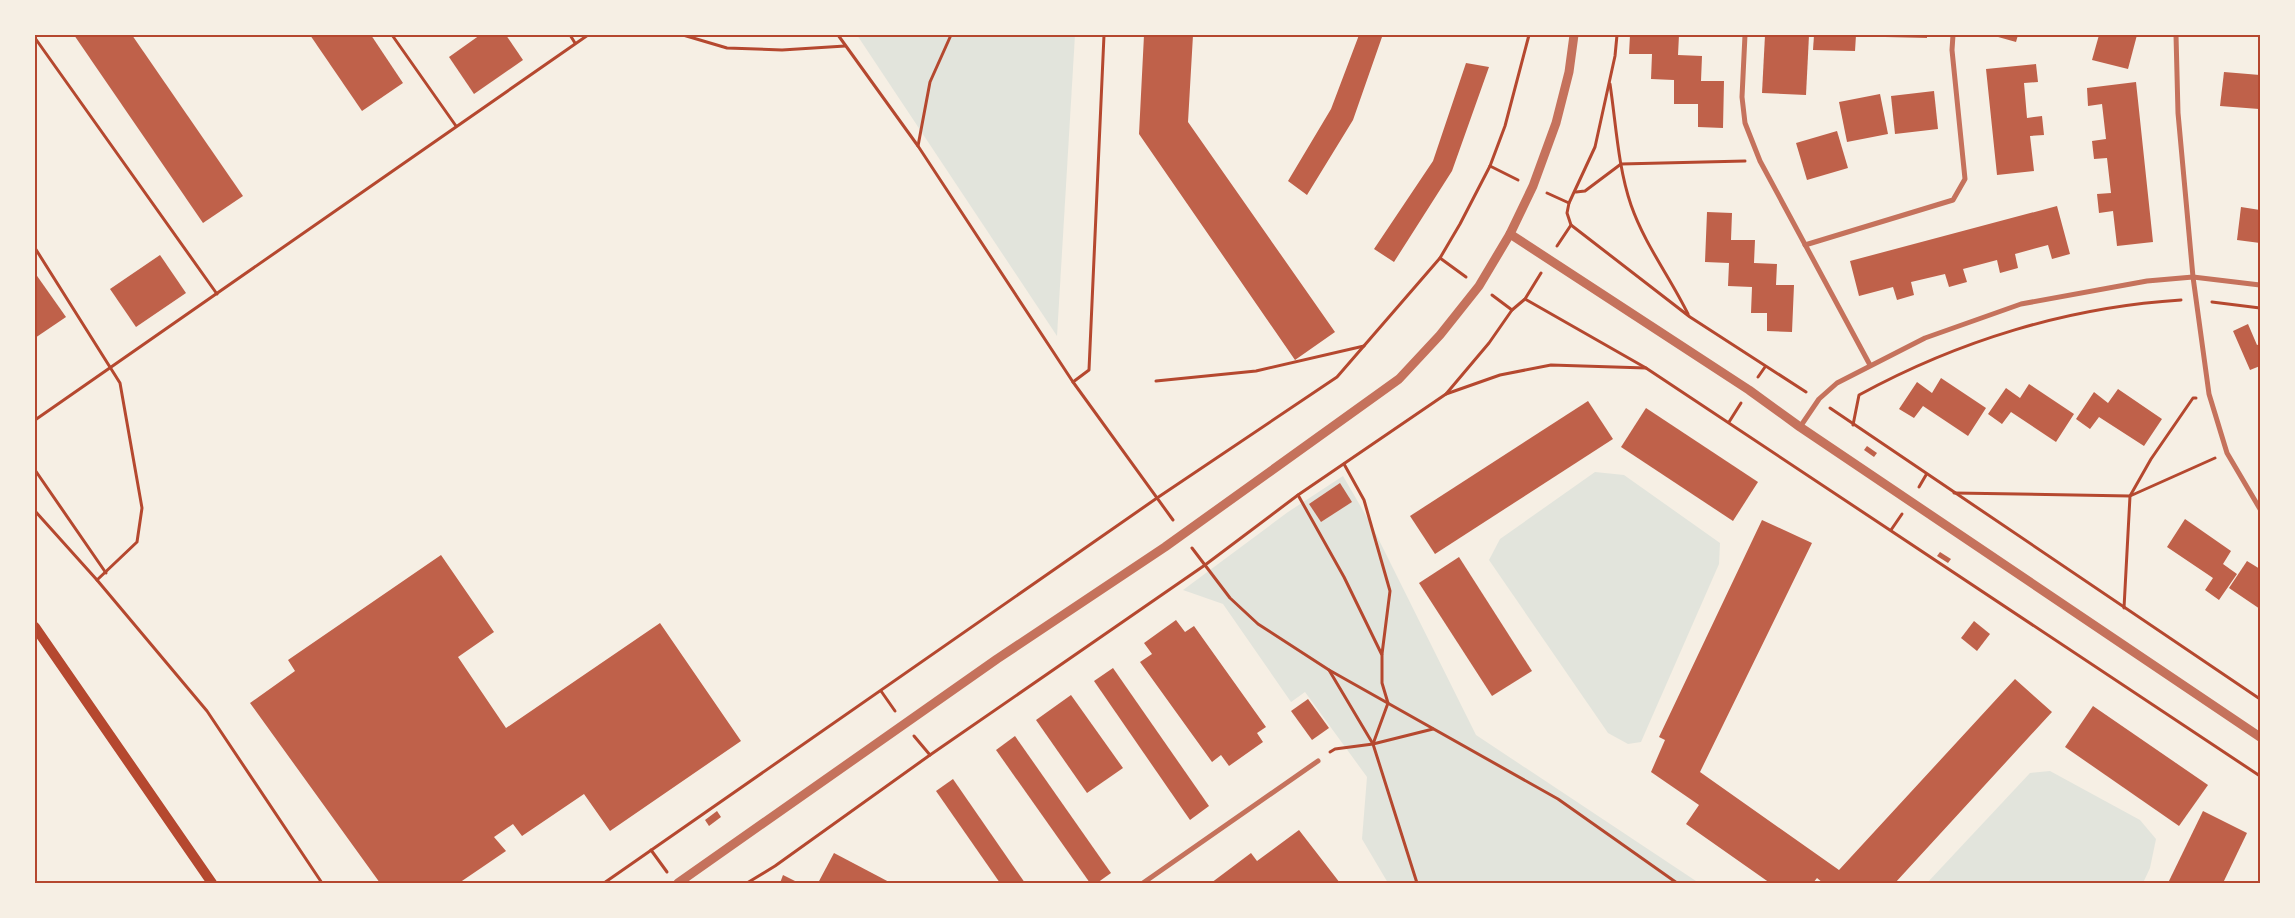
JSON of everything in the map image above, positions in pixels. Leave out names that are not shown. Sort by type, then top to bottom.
[{"type":"main road","points":[[35,627],[212,883]]},
{"type":"street","points":[[678,883],[997,659],[1171,542],[1399,379],[1440,335],[1480,286],[1510,234],[1533,186],[1556,123],[1569,72],[1574,35]]},
{"type":"street","points":[[1745,35],[1742,97],[1745,123],[1760,161],[1870,365]]},
{"type":"street","points":[[1805,245],[1953,200],[1965,179],[1952,50],[1953,35]]},
{"type":"street","points":[[2176,35],[2178,113],[2196,299],[2210,394],[2227,452],[2260,509]]},
{"type":"street","points":[[1510,234],[1749,390],[1800,427],[2260,737]]},
{"type":"street","points":[[1800,427],[1819,400],[1838,383],[1870,365],[1926,338],[2021,304],[2147,281],[2194,277],[2260,285]]},
{"type":"street","points":[[1143,883],[1318,761]]},
{"type":"path","points":[[392,35],[456,126]]},
{"type":"path","points":[[570,35],[575,43]]},
{"type":"path","points":[[35,420],[588,35]]},
{"type":"path","points":[[683,35],[727,48],[782,50],[845,46]]},
{"type":"path","points":[[838,35],[918,146],[1073,382],[1157,498]]},
{"type":"path","points":[[918,146],[930,82],[951,35]]},
{"type":"path","points":[[1073,382],[1089,370],[1104,35]]},
{"type":"path","points":[[604,883],[1157,498],[1337,377],[1440,258],[1490,166],[1506,126],[1529,35]]},
{"type":"path","points":[[35,38],[217,294]]},
{"type":"path","points":[[1610,81],[1621,164],[1631,205],[1651,251],[1675,288],[1690,317]]},
{"type":"path","points":[[1575,192],[1585,192],[1621,164],[1760,161]]},
{"type":"path","points":[[1571,224],[1690,317],[1819,400],[1954,494],[2260,699]]},
{"type":"path","points":[[35,248],[120,383],[142,508],[137,542],[97,580]]},
{"type":"path","points":[[1526,299],[1646,368],[2260,776]]},
{"type":"path","points":[[1853,425],[1859,394],[1893,376],[1947,352],[1989,337],[2052,320],[2159,302],[2196,299],[2260,308]]},
{"type":"path","points":[[1156,381],[1256,371],[1365,346]]},
{"type":"path","points":[[1446,394],[1500,375],[1551,365],[1646,368]]},
{"type":"path","points":[[2124,608],[2130,496],[2151,458],[2193,398],[2210,394]]},
{"type":"path","points":[[1954,494],[2130,496],[2227,452]]},
{"type":"path","points":[[1344,464],[1364,500],[1390,591],[1382,655],[1382,683],[1388,703],[1373,744]]},
{"type":"path","points":[[35,470],[106,573]]},
{"type":"path","points":[[1298,495],[1344,577],[1382,655]]},
{"type":"path","points":[[35,511],[97,580],[206,711],[322,883]]},
{"type":"path","points":[[1205,565],[1230,598],[1258,624],[1329,670],[1558,799],[1677,883]]},
{"type":"path","points":[[1329,670],[1373,744],[1417,883]]},
{"type":"path","points":[[1318,761],[1335,749],[1373,744],[1434,729]]},
{"type":"path","points":[[650,850],[670,876]]},
{"type":"shaded area","points":[[857,35],[1075,35],[1057,336]]},
{"type":"shaded area","points":[[1595,472],[1624,475],[1720,543],[1719,564],[1641,742],[1628,744],[1608,733],[1489,560],[1500,539]]},
{"type":"shaded area","points":[[1343,476],[1372,526],[1476,735],[1699,883],[1388,883],[1362,839],[1367,777],[1305,692],[1291,702],[1223,604],[1183,590],[1288,512]]},
{"type":"shaded area","points":[[2050,771],[2140,820],[2156,839],[2150,868],[2143,883],[1927,883],[2030,773]]},
{"type":"building","points":[[74,35],[132,35],[243,196],[203,223]]},
{"type":"building","points":[[310,35],[371,35],[403,83],[362,111]]},
{"type":"building","points":[[480,35],[506,35],[523,60],[474,94],[449,57]]},
{"type":"building","points":[[1144,35],[1193,35],[1188,122],[1335,332],[1295,360],[1139,134]]},
{"type":"building","points":[[1359,35],[1382,37],[1353,120],[1307,195],[1288,181],[1331,109]]},
{"type":"building","points":[[1630,35],[1679,35],[1678,55],[1702,56],[1701,81],[1724,81],[1723,128],[1698,127],[1698,104],[1674,104],[1674,80],[1651,79],[1652,54],[1629,54]]},
{"type":"building","points":[[1765,35],[1809,35],[1806,95],[1762,93]]},
{"type":"building","points":[[1814,35],[1856,35],[1855,51],[1813,50]]},
{"type":"building","points":[[1885,35],[1927,35],[1927,38],[1885,37]]},
{"type":"building","points":[[1991,35],[2018,35],[2016,42]]},
{"type":"building","points":[[2099,35],[2137,35],[2128,69],[2092,60]]},
{"type":"building","points":[[1466,63],[1489,67],[1452,171],[1394,262],[1374,249],[1433,161]]},
{"type":"building","points":[[2036,64],[2038,82],[2024,83],[2027,118],[2042,116],[2044,135],[2030,136],[2034,171],[1997,175],[1986,69]]},
{"type":"building","points":[[2224,72],[2260,75],[2259,109],[2220,106]]},
{"type":"building","points":[[2136,82],[2153,242],[2117,246],[2113,211],[2099,213],[2097,194],[2111,193],[2107,158],[2094,159],[2092,141],[2106,139],[2102,104],[2088,106],[2087,88]]},
{"type":"building","points":[[1934,91],[1938,129],[1895,134],[1891,96]]},
{"type":"building","points":[[1880,94],[1888,134],[1847,142],[1839,102]]},
{"type":"building","points":[[1837,131],[1848,168],[1807,180],[1796,143]]},
{"type":"building","points":[[2057,206],[2070,254],[2052,259],[2048,245],[2015,254],[2018,268],[2000,273],[1997,260],[1963,269],[1967,282],[1949,287],[1945,274],[1911,282],[1914,295],[1897,300],[1893,287],[1859,296],[1850,261]]},
{"type":"building","points":[[2241,207],[2260,210],[2260,243],[2237,240]]},
{"type":"building","points":[[1707,212],[1732,213],[1731,240],[1755,240],[1754,263],[1777,264],[1776,285],[1794,285],[1792,332],[1767,331],[1767,313],[1751,313],[1752,287],[1728,286],[1729,263],[1705,262]]},
{"type":"building","points":[[160,255],[186,293],[136,327],[110,289]]},
{"type":"building","points":[[35,273],[66,317],[35,338]]},
{"type":"building","points":[[2248,324],[2257,345],[2260,344],[2260,366],[2250,370],[2233,331]]},
{"type":"building","points":[[1941,378],[1986,408],[1968,436],[1923,406],[1914,418],[1899,409],[1917,382],[1932,393]]},
{"type":"building","points":[[2029,384],[2074,414],[2056,442],[2011,412],[2002,424],[1988,414],[2006,388],[2020,398]]},
{"type":"building","points":[[2118,389],[2162,419],[2144,446],[2099,417],[2090,429],[2076,419],[2094,392],[2108,403]]},
{"type":"building","points":[[1588,401],[1613,439],[1435,554],[1410,516]]},
{"type":"building","points":[[1646,408],[1758,482],[1733,521],[1621,447]]},
{"type":"building","points":[[1867,446],[1877,453],[1874,457],[1864,450]]},
{"type":"building","points":[[1340,483],[1352,502],[1321,522],[1309,504]]},
{"type":"building","points":[[2185,519],[2231,551],[2223,564],[2237,574],[2219,600],[2205,590],[2213,578],[2167,547]]},
{"type":"building","points":[[1762,520],[1812,543],[1700,772],[1839,870],[2015,679],[2052,712],[1895,883],[1823,883],[1817,878],[1813,883],[1770,883],[1686,824],[1699,805],[1651,772],[1665,740],[1659,737]]},
{"type":"building","points":[[1940,552],[1951,559],[1948,563],[1937,556]]},
{"type":"building","points":[[441,555],[494,632],[458,657],[506,728],[660,623],[741,741],[610,831],[584,794],[522,836],[513,824],[494,837],[506,851],[459,883],[380,883],[250,703],[295,671],[288,660]]},
{"type":"building","points":[[1459,557],[1532,671],[1492,696],[1419,583]]},
{"type":"building","points":[[2247,561],[2260,569],[2260,609],[2229,588]]},
{"type":"building","points":[[1176,620],[1185,632],[1194,626],[1266,727],[1257,733],[1263,742],[1229,766],[1221,755],[1212,762],[1140,662],[1152,654],[1144,643]]},
{"type":"building","points":[[1974,621],[1990,634],[1977,651],[1961,638]]},
{"type":"building","points":[[1113,668],[1209,806],[1190,820],[1094,681]]},
{"type":"building","points":[[1071,695],[1123,768],[1087,793],[1036,720]]},
{"type":"building","points":[[1308,699],[1329,728],[1312,740],[1291,711]]},
{"type":"building","points":[[2093,706],[2208,785],[2179,826],[2065,747]]},
{"type":"building","points":[[1015,736],[1111,873],[1097,883],[1090,883],[996,750]]},
{"type":"building","points":[[953,779],[1025,883],[1000,883],[936,791]]},
{"type":"building","points":[[717,811],[721,817],[709,826],[705,820]]},
{"type":"building","points":[[2203,811],[2247,833],[2223,883],[2168,883]]},
{"type":"building","points":[[1299,830],[1340,883],[1211,883],[1251,853],[1257,861]]},
{"type":"building","points":[[834,853],[891,883],[818,883]]},
{"type":"building","points":[[783,875],[799,883],[780,883]]}]
